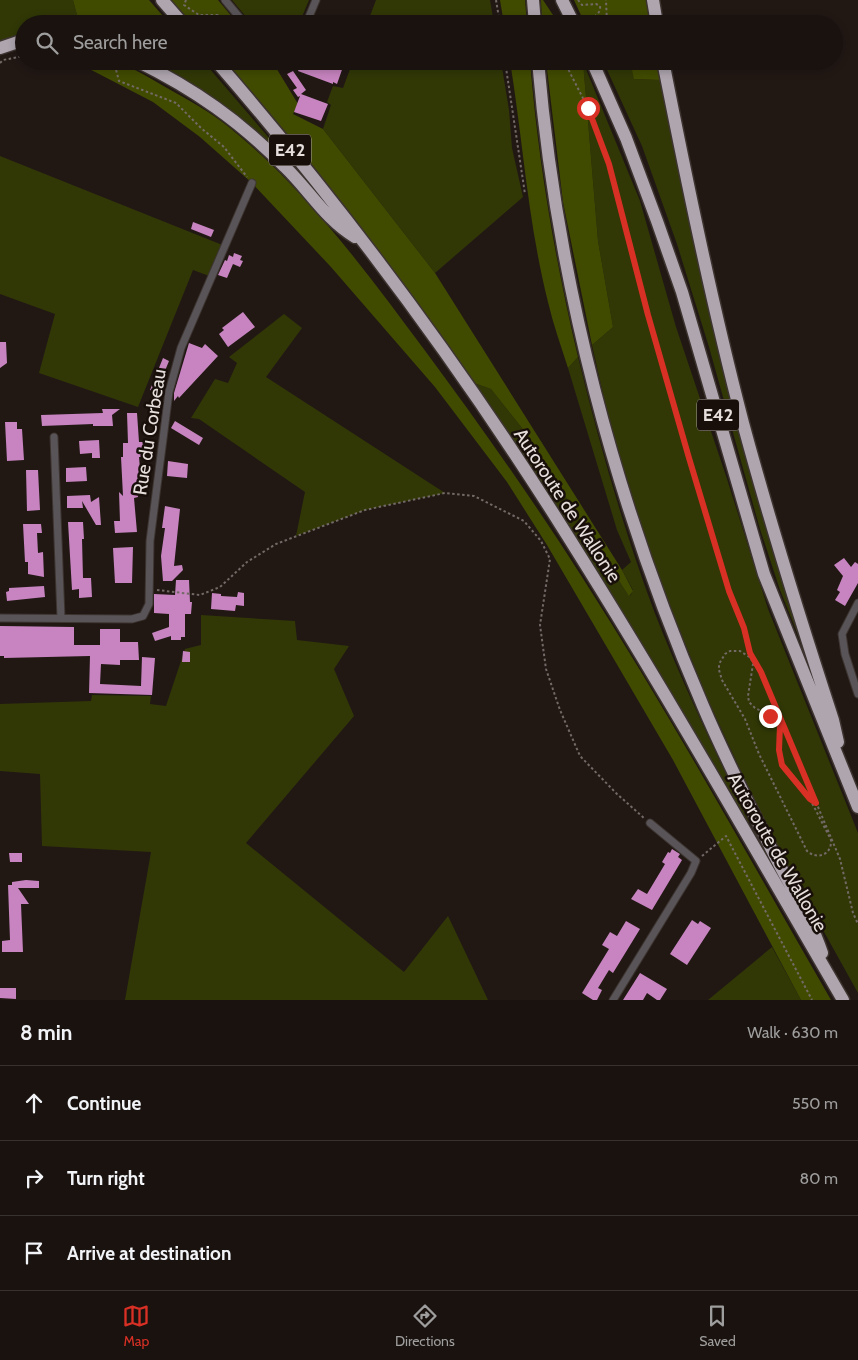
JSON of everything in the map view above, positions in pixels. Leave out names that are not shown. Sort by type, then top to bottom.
[{"type":"highway","points":[[162,0],[175,15]]},
{"type":"highway","points":[[533,0],[534,15]]},
{"type":"highway","points":[[562,0],[570,15]]},
{"type":"highway","points":[[653,0],[656,15]]},
{"type":"highway","points":[[0,48],[15,43]]},
{"type":"highway","points":[[155,70],[205,99],[234,120],[286,167],[340,228],[361,241]]},
{"type":"highway","name":"Autoroute de Wallonie","points":[[224,70],[260,113],[423,322],[554,515],[674,711],[843,1000]]},
{"type":"highway","points":[[539,70],[546,140],[570,282],[595,394],[629,510],[675,639],[703,707],[777,860],[815,931],[830,977]]},
{"type":"highway","name":"E42","points":[[596,70],[626,138],[682,292],[764,574],[858,807]]},
{"type":"highway","points":[[665,70],[711,291],[743,423],[787,576],[833,720],[843,769]]},
{"type":"street","points":[[225,0],[238,15]]},
{"type":"street","points":[[310,15],[316,0]]},
{"type":"street","name":"Rue du Corbeau","points":[[0,618],[132,619],[143,616],[149,604],[150,541],[169,392],[181,348],[252,184]]},
{"type":"street","points":[[54,437],[61,618]]},
{"type":"street","points":[[858,603],[842,634],[845,654],[858,694]]},
{"type":"street","points":[[613,1000],[691,873],[696,861],[650,823]]},
{"type":"path","points":[[186,0],[184,5],[199,15],[218,15]]},
{"type":"path","points":[[496,0],[498,15]]},
{"type":"path","points":[[578,0],[582,5],[596,4],[600,6],[601,11],[596,15]]},
{"type":"path","points":[[606,0],[607,15]]},
{"type":"path","points":[[0,63],[4,60],[15,58]]},
{"type":"path","points":[[116,70],[119,82],[176,103],[201,128],[224,147],[252,184]]},
{"type":"path","points":[[506,70],[525,194]]},
{"type":"path","points":[[569,70],[588,108],[609,164],[648,315],[689,458],[729,591],[744,628],[750,653],[764,680],[840,859],[853,913],[858,924]]},
{"type":"path","points":[[150,589],[200,595],[220,587],[247,562],[276,544],[365,510],[445,493],[474,496],[524,521],[542,541],[550,559],[540,625],[546,669],[560,710],[580,756],[617,794],[650,823]]},
{"type":"path","points":[[810,799],[831,845],[825,854],[818,856],[807,851],[759,754],[745,719],[722,680],[719,664],[722,657],[730,651],[740,651],[751,658],[753,664],[748,696],[749,702],[754,708],[770,716],[780,725],[779,750],[782,765],[810,799],[816,803]]},
{"type":"path","points":[[696,861],[726,836],[812,1000]]},
{"type":"green space","points":[[0,0],[73,0],[77,15],[15,15],[15,37],[0,42]]},
{"type":"green space","points":[[73,0],[149,0],[162,15],[77,15]]},
{"type":"green space","points":[[171,0],[218,0],[230,15],[184,15]]},
{"type":"green space","points":[[232,0],[309,0],[303,15],[244,15]]},
{"type":"green space","points":[[376,0],[490,0],[492,15],[370,15]]},
{"type":"green space","points":[[500,0],[525,0],[526,15],[502,15]]},
{"type":"green space","points":[[541,0],[543,0],[553,15],[542,15]]},
{"type":"green space","points":[[574,0],[646,0],[648,15],[581,15]]},
{"type":"green space","points":[[91,70],[135,70],[199,106],[230,128],[258,152],[285,178],[335,234],[381,292],[486,435],[582,577],[678,734],[831,1000],[801,1000],[673,760],[547,545],[507,482],[435,387],[331,267],[252,183],[200,137],[153,102]]},
{"type":"green space","points":[[165,70],[211,70],[275,145],[273,146],[228,109]]},
{"type":"green space","points":[[233,70],[277,70],[298,104],[293,114],[323,129],[435,273],[622,570],[633,591],[629,596],[522,428],[491,389],[474,383],[415,300],[323,178]]},
{"type":"green space","points":[[350,70],[502,70],[509,110],[512,148],[523,197],[435,273],[323,129],[331,105],[327,102],[333,86],[343,88]]},
{"type":"green space","points":[[512,70],[531,70],[548,210],[578,357],[568,368],[550,310],[535,242]]},
{"type":"green space","points":[[547,70],[584,70],[598,241],[613,327],[592,345],[563,202]]},
{"type":"green space","points":[[584,70],[586,70],[640,201],[676,327],[768,609],[858,833],[858,993],[773,840],[707,698],[656,571],[611,429],[592,345],[613,327],[598,241]]},
{"type":"green space","points":[[607,70],[632,70],[635,79],[660,80],[688,216],[716,337],[804,644],[802,645],[780,590],[760,529],[709,347],[677,244],[642,146]]},
{"type":"green space","points":[[632,70],[658,70],[660,80],[634,79]]},
{"type":"green space","points":[[0,156],[225,246],[212,277],[193,270],[138,407],[39,373],[55,314],[0,294]]},
{"type":"green space","points":[[284,314],[302,328],[266,377],[445,493],[365,510],[296,536],[305,492],[199,419],[191,418],[215,379],[228,383],[237,363],[229,357]]},
{"type":"green space","points":[[578,357],[612,485],[654,611],[688,691],[749,822],[747,822],[604,581],[474,383],[491,389],[522,428],[630,596],[633,590],[622,570],[631,562],[617,530],[568,368]]},
{"type":"green space","points":[[201,615],[295,621],[297,640],[349,646],[334,669],[354,716],[246,843],[404,972],[448,916],[488,1000],[125,1000],[151,852],[42,846],[40,774],[0,771],[0,704],[91,701],[92,695],[151,696],[150,704],[166,706],[185,649],[201,645]]},
{"type":"green space","points":[[772,947],[801,1000],[708,1000]]},
{"type":"building","points":[[298,70],[342,70],[337,84]]},
{"type":"building","points":[[293,71],[306,90],[301,94],[328,104],[321,121],[294,112],[300,96],[298,97],[293,90],[297,88],[287,74]]},
{"type":"building","points":[[193,222],[214,230],[211,237],[191,229]]},
{"type":"building","points":[[234,253],[242,256],[240,260],[243,261],[240,267],[233,264],[227,278],[218,275],[225,260],[227,261],[229,255],[233,257]]},
{"type":"building","points":[[243,312],[255,327],[228,347],[219,334],[224,330],[222,328]]},
{"type":"building","points":[[0,342],[6,342],[7,363],[0,368]]},
{"type":"building","points":[[189,343],[202,348],[205,344],[218,356],[174,401],[174,393]]},
{"type":"building","points":[[163,358],[169,361],[156,393],[150,390]]},
{"type":"building","points":[[102,409],[120,409],[112,415],[113,426],[93,426],[93,424],[42,426],[41,415],[103,413]]},
{"type":"building","points":[[127,413],[137,413],[139,442],[145,442],[145,453],[141,453],[141,457],[139,457],[141,480],[137,481],[138,497],[134,498],[137,532],[115,533],[114,521],[120,521],[119,492],[123,496],[121,457],[123,457],[123,443],[128,443]]},
{"type":"building","points":[[175,421],[203,438],[199,445],[171,428]]},
{"type":"building","points":[[5,422],[17,422],[17,429],[22,429],[24,460],[7,461]]},
{"type":"building","points":[[99,440],[100,458],[92,458],[92,453],[80,454],[79,441]]},
{"type":"building","points":[[168,461],[188,464],[187,478],[167,476]]},
{"type":"building","points":[[86,467],[87,481],[66,482],[66,468]]},
{"type":"building","points":[[26,470],[38,470],[40,510],[27,511]]},
{"type":"building","points":[[90,495],[91,502],[99,497],[101,525],[96,525],[82,501],[83,508],[67,508],[67,496]]},
{"type":"building","points":[[165,506],[180,509],[174,566],[182,565],[183,570],[172,581],[163,581],[161,556],[165,528],[162,528]]},
{"type":"building","points":[[68,522],[83,522],[83,578],[91,578],[92,597],[79,598],[79,589],[72,590]]},
{"type":"building","points":[[23,524],[41,524],[42,533],[37,533],[38,553],[43,552],[44,577],[28,574],[28,562],[25,562]]},
{"type":"building","points":[[133,547],[132,583],[115,583],[113,548]]},
{"type":"building","points":[[844,558],[851,567],[855,562],[858,564],[858,583],[845,606],[835,600],[840,592],[837,590],[843,576],[834,565]]},
{"type":"building","points":[[176,580],[189,580],[190,602],[192,602],[191,614],[185,614],[185,637],[181,637],[181,640],[171,640],[171,636],[155,641],[152,633],[169,627],[169,614],[154,613],[154,594],[175,595]]},
{"type":"building","points":[[44,586],[45,597],[7,601],[6,592],[9,591],[9,588]]},
{"type":"building","points":[[238,592],[244,593],[244,606],[236,605],[235,611],[211,609],[212,593],[221,594],[221,596],[237,597]]},
{"type":"building","points":[[0,626],[74,627],[74,645],[100,645],[100,629],[120,629],[120,642],[138,642],[139,660],[120,660],[120,665],[101,664],[100,684],[141,686],[142,657],[155,658],[152,695],[89,693],[90,656],[4,658],[4,656],[0,656]]},
{"type":"building","points":[[183,651],[190,652],[190,662],[182,662]]},
{"type":"building","points":[[672,849],[680,854],[678,857],[682,860],[652,910],[631,899],[638,889],[647,894],[665,864],[662,862]]},
{"type":"building","points":[[9,853],[22,853],[22,862],[10,862]]},
{"type":"building","points":[[39,881],[39,888],[18,888],[29,904],[21,904],[23,952],[2,952],[2,941],[10,940],[8,885],[12,885],[12,882]]},
{"type":"building","points":[[692,920],[698,924],[700,921],[711,928],[687,965],[670,954]]},
{"type":"building","points":[[626,921],[640,929],[613,973],[609,970],[598,988],[602,990],[597,1000],[593,1000],[582,993],[609,949],[602,945],[610,932],[617,936]]},
{"type":"building","points":[[640,973],[667,989],[660,1000],[647,993],[643,1000],[623,1000]]},
{"type":"building","points":[[0,988],[16,988],[16,999],[0,998]]},
{"type":"route","points":[[588,108],[598,130],[609,164],[648,315],[729,591],[744,628],[750,653],[761,672],[816,803],[810,799],[782,765],[779,750],[780,725],[770,716]]}]
